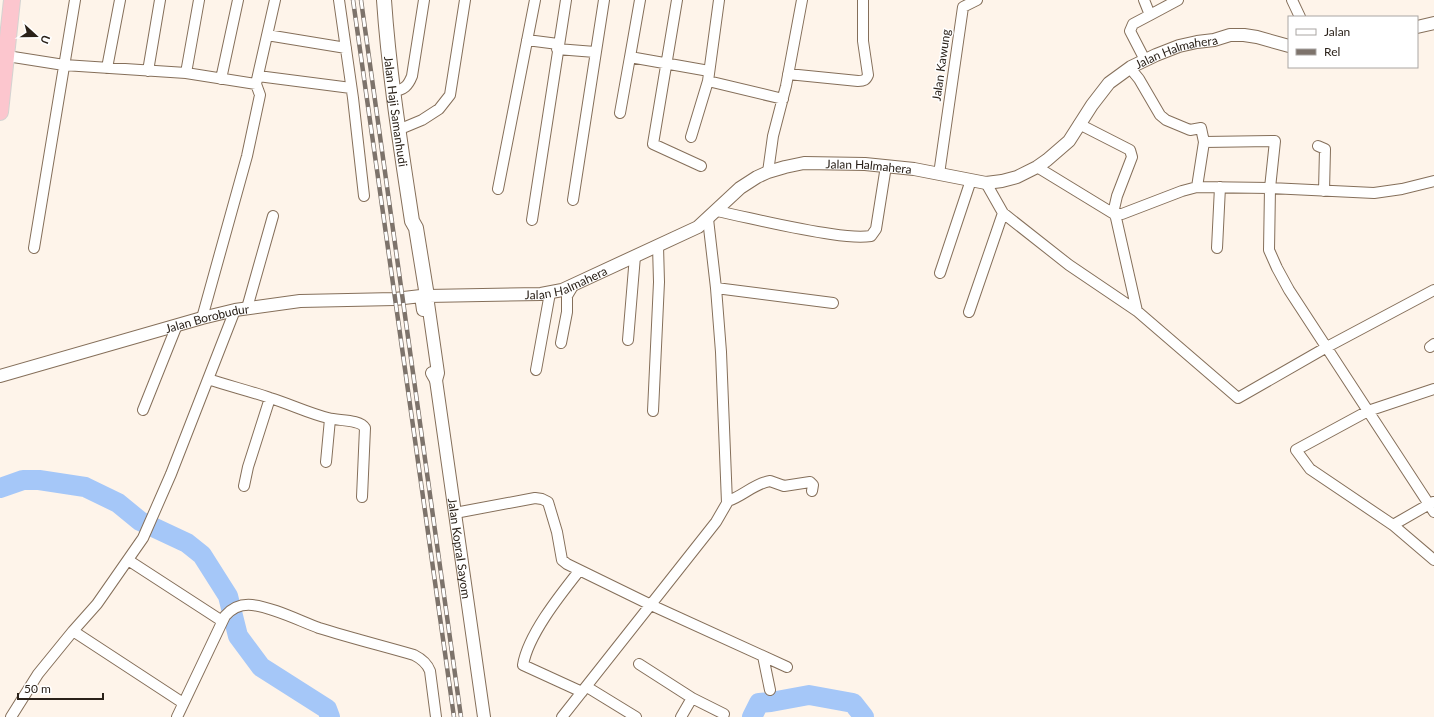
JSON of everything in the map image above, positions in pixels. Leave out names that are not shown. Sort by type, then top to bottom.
[{"type":"highway","points":[[0,112],[4,61],[12,0]]},
{"type":"main road","name":"Jalan Haji Samanhudi","points":[[384,0],[388,51],[398,130],[424,296]]},
{"type":"street","points":[[34,248],[75,0]]},
{"type":"street","points":[[107,68],[120,0]]},
{"type":"street","points":[[148,71],[160,0]]},
{"type":"street","points":[[186,73],[199,0]]},
{"type":"street","points":[[221,79],[238,0]]},
{"type":"street","points":[[202,318],[247,156],[260,95],[257,80],[275,0]]},
{"type":"street","points":[[339,0],[364,196]]},
{"type":"street","points":[[393,91],[407,86],[412,76],[424,0]]},
{"type":"street","points":[[398,130],[422,120],[439,109],[450,95],[465,0]]},
{"type":"street","points":[[498,189],[535,0]]},
{"type":"street","points":[[532,220],[566,0]]},
{"type":"street","points":[[573,200],[604,0]]},
{"type":"street","points":[[620,113],[640,0]]},
{"type":"street","points":[[677,0],[653,144],[701,166]]},
{"type":"street","points":[[691,137],[709,76],[719,0]]},
{"type":"street","points":[[768,172],[773,136],[783,99],[802,0]]},
{"type":"street","points":[[788,74],[858,81],[863,81],[866,79],[868,76],[863,42],[863,0]]},
{"type":"street","name":"Jalan Kawung","points":[[939,174],[964,3],[977,0]]},
{"type":"street","points":[[1144,0],[1150,15]]},
{"type":"street","points":[[1178,0],[1133,24],[1130,31],[1139,79],[1160,115],[1166,120],[1190,130],[1200,128],[1204,142],[1197,187]]},
{"type":"street","points":[[1292,0],[1300,16]]},
{"type":"street","points":[[1418,28],[1434,23]]},
{"type":"street","points":[[267,35],[346,48]]},
{"type":"street","name":"Jalan Halmahera","points":[[424,296],[518,295],[562,290],[698,227],[740,188],[757,177],[768,172],[804,163],[850,164],[914,169],[986,183],[1010,179],[1037,168],[1069,141],[1079,124],[1109,83],[1137,65],[1179,46],[1214,40],[1230,35],[1257,37],[1288,46]]},
{"type":"street","points":[[527,40],[595,52]]},
{"type":"street","points":[[630,57],[666,64],[783,99]]},
{"type":"street","points":[[4,61],[186,73],[221,79],[257,80],[351,88]]},
{"type":"street","points":[[1079,124],[1130,150],[1132,156],[1117,196],[1114,214],[1137,311]]},
{"type":"street","points":[[1204,142],[1275,141],[1270,188],[1270,256],[1289,290],[1432,506],[1393,525]]},
{"type":"street","points":[[1318,146],[1325,149],[1324,191]]},
{"type":"street","points":[[562,717],[716,522],[728,501],[721,352],[712,215],[843,236],[871,236],[876,229],[886,166]]},
{"type":"street","points":[[1037,168],[1114,214],[1122,214],[1182,191],[1197,187],[1270,188],[1374,193],[1402,189],[1434,181]]},
{"type":"street","points":[[940,273],[971,180]]},
{"type":"street","points":[[986,183],[1002,213],[1069,265],[1137,311],[1238,398],[1327,347],[1434,290]]},
{"type":"street","points":[[1217,248],[1220,187]]},
{"type":"street","points":[[969,312],[1002,213]]},
{"type":"street","points":[[11,717],[35,680],[73,631],[97,604],[143,538],[208,379],[241,309],[272,216]]},
{"type":"street","points":[[653,412],[659,282],[658,246]]},
{"type":"street","points":[[628,340],[635,256]]},
{"type":"street","points":[[561,344],[567,296],[573,286]]},
{"type":"street","points":[[716,288],[833,303]]},
{"type":"street","points":[[536,370],[550,292]]},
{"type":"street","name":"Jalan Borobudur","points":[[0,376],[202,318],[241,309],[300,302],[395,299],[424,296]]},
{"type":"street","name":"Jalan Kopral Sayom","points":[[424,296],[438,373],[436,380],[486,716]]},
{"type":"street","points":[[143,410],[177,325]]},
{"type":"street","points":[[208,379],[270,398],[312,414],[330,419],[363,424],[365,428],[362,497]]},
{"type":"street","points":[[1434,389],[1368,411],[1296,450],[1310,468],[1393,525],[1434,560]]},
{"type":"street","points":[[244,486],[248,467],[270,398]]},
{"type":"street","points":[[326,462],[330,419]]},
{"type":"street","points":[[728,501],[737,498],[758,485],[770,480],[784,486],[810,482],[813,485],[812,491]]},
{"type":"street","points":[[455,513],[535,498],[542,499],[548,502],[557,532],[562,560],[579,571],[787,667]]},
{"type":"street","points":[[128,560],[222,621]]},
{"type":"street","points":[[579,571],[553,605],[536,633],[526,651],[523,665],[584,690],[636,717]]},
{"type":"street","points":[[177,717],[222,621],[232,610],[244,605],[253,605],[266,608],[320,628],[421,659],[428,664],[430,671],[436,717]]},
{"type":"street","points":[[73,631],[184,704]]},
{"type":"street","points":[[762,656],[770,690]]},
{"type":"street","points":[[639,664],[692,698],[724,714]]},
{"type":"street","points":[[680,717],[692,698]]},
{"type":"waterway","points":[[0,488],[23,480],[39,480],[85,487],[118,503],[140,521],[187,543],[202,555],[228,596],[238,636],[261,667],[327,709],[330,717]]},
{"type":"waterway","points":[[752,717],[759,703],[809,695],[853,703],[864,717]]},
{"type":"railway","points":[[353,0],[454,717]]},
{"type":"railway","points":[[361,0],[461,717]]}]
